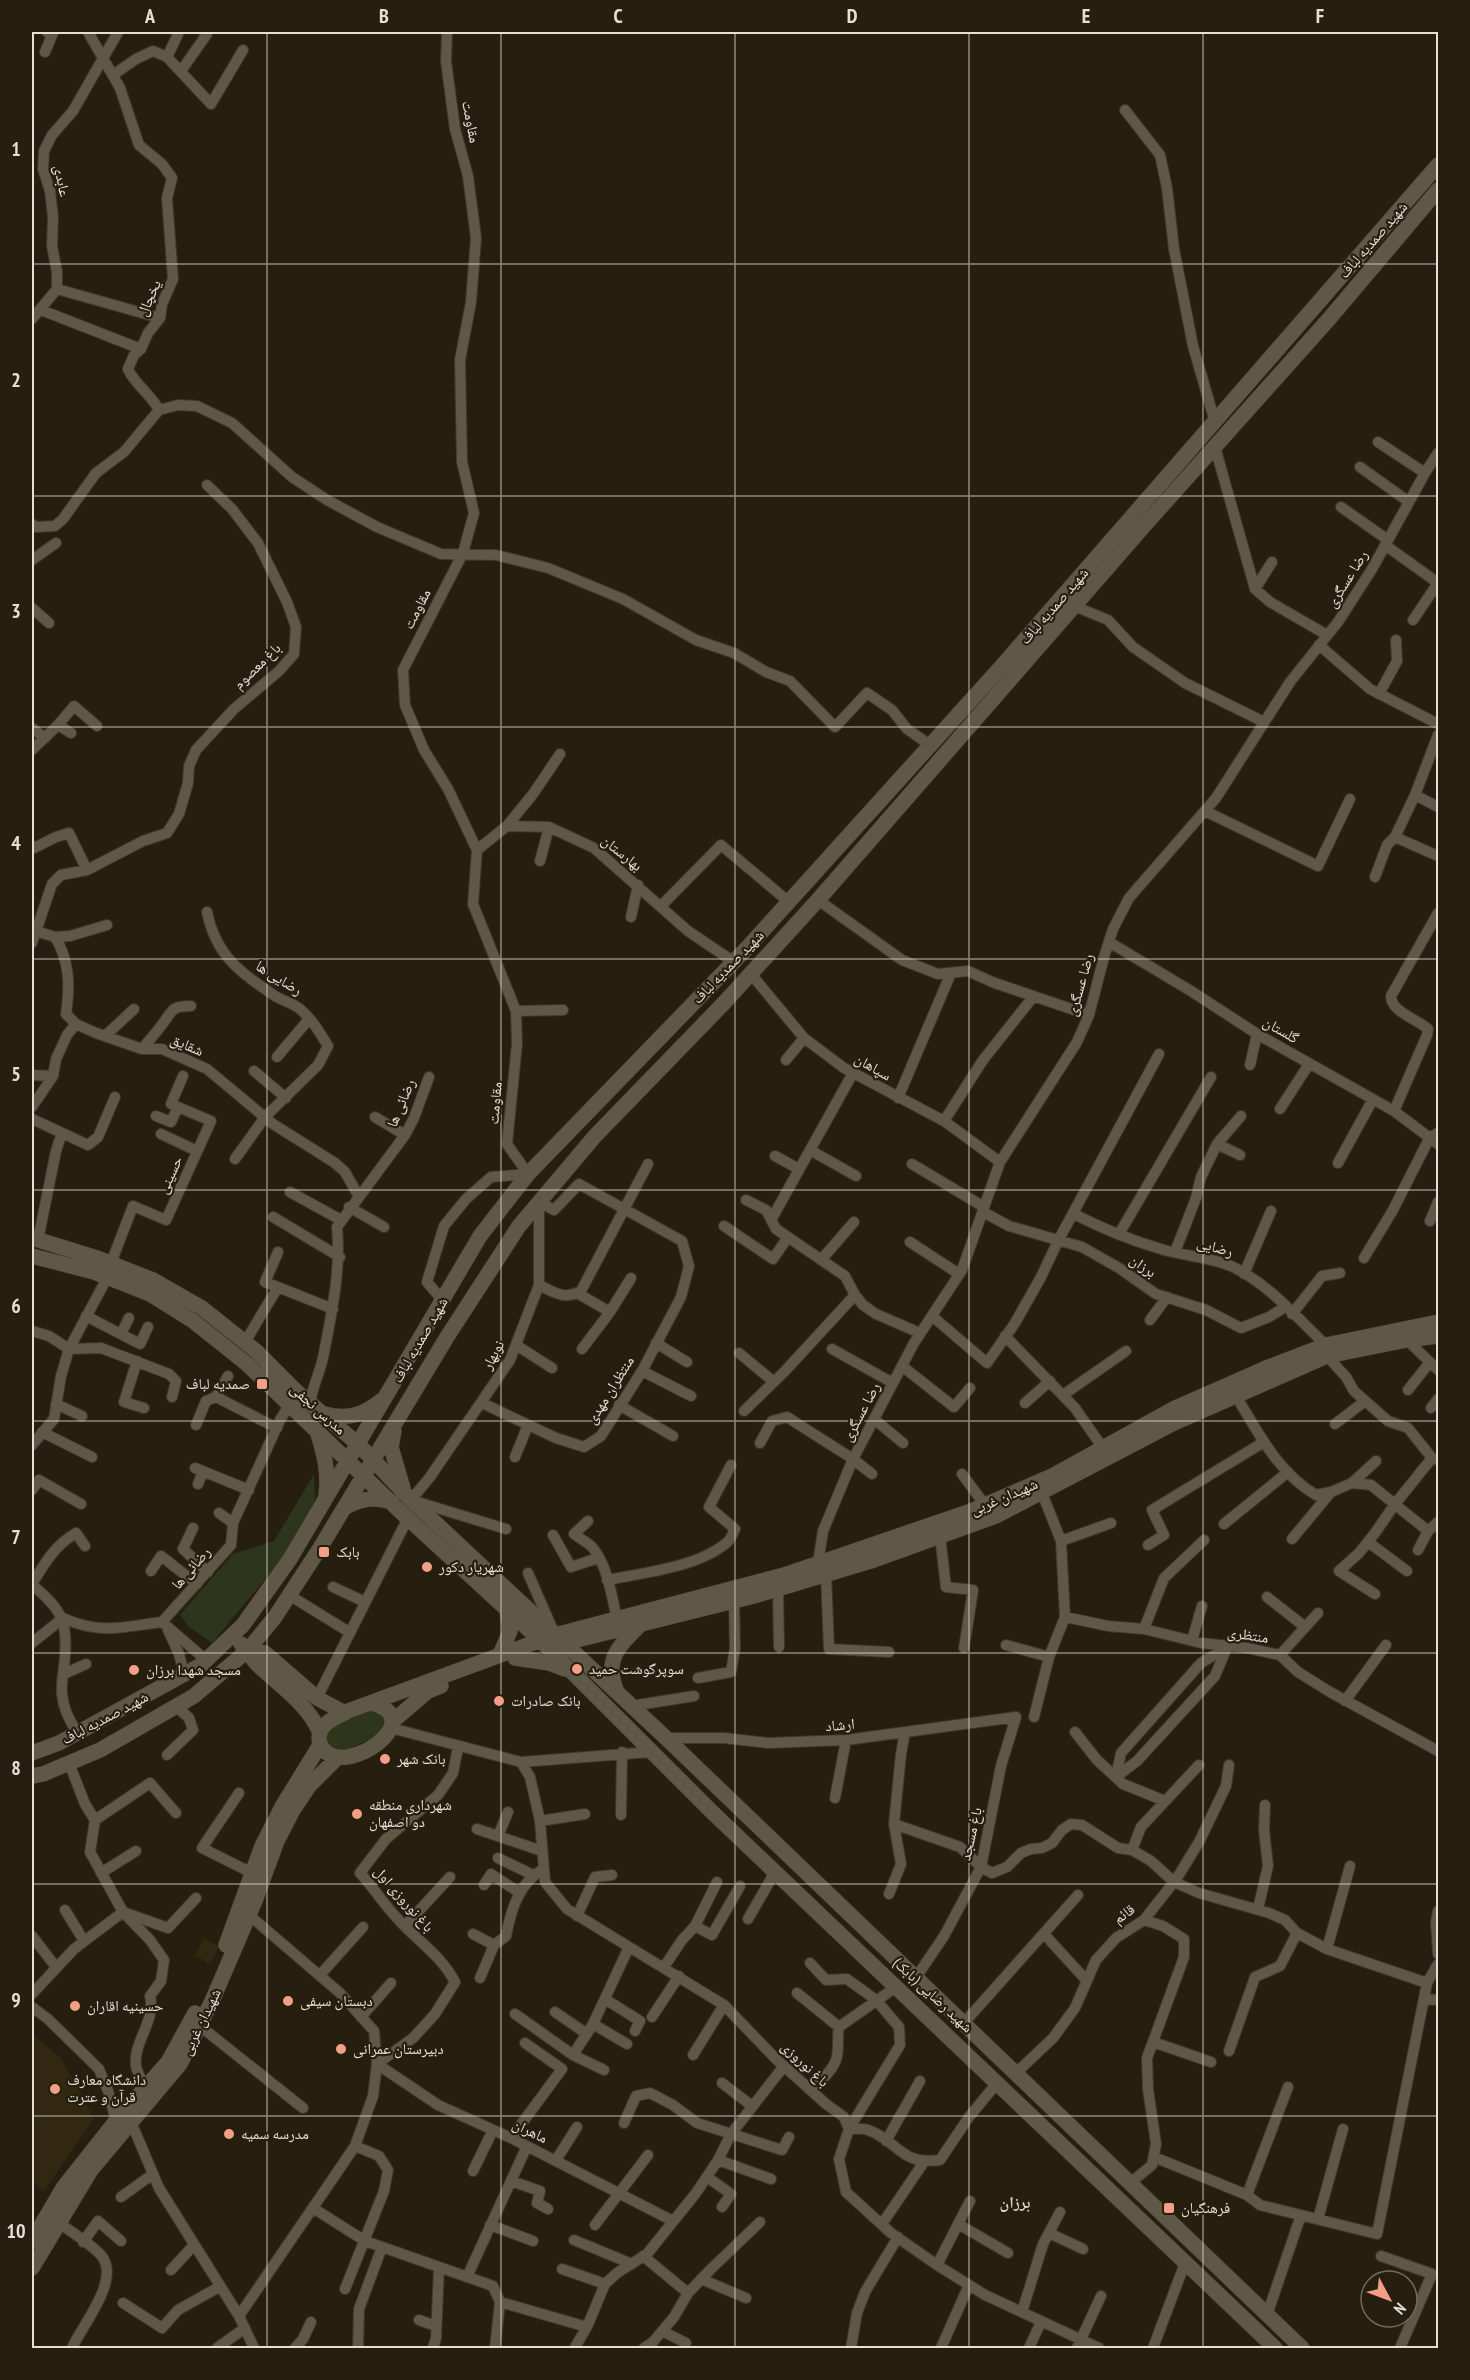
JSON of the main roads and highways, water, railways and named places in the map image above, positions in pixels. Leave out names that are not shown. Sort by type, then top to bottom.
[{"type":"main road","name":"شهید صمدیه لباف","points":[[32,1776],[100,1750],[194,1696],[248,1650],[290,1595],[457,1322],[519,1227],[539,1202],[595,1136],[751,974],[818,900],[1215,422],[1438,165]]},
{"type":"main road","name":"شهید صمدیه لباف","points":[[32,1753],[77,1733],[184,1674],[206,1660],[243,1625],[290,1559],[326,1500],[480,1236],[528,1174],[734,962],[930,745],[1028,647],[1074,606],[1329,319],[1438,190]]},
{"type":"main road","name":"مدرس نجفی","points":[[35,1239],[109,1270],[193,1321],[247,1364],[507,1610],[551,1641]]},
{"type":"main road","name":"مدرس نجفی","points":[[32,1256],[153,1280],[202,1308],[245,1342],[359,1445],[551,1641]]},
{"type":"main road","name":"شهیدان غربی","points":[[392,1724],[428,1691],[515,1658],[551,1641],[639,1626],[778,1589],[822,1569],[912,1539],[1052,1476],[1175,1408],[1327,1350],[1438,1322]]},
{"type":"main road","name":"شهیدان غربی","points":[[912,1539],[940,1536],[996,1516],[1172,1424],[1236,1396],[1327,1350],[1438,1336]]},
{"type":"main road","points":[[316,1408],[340,1418],[357,1415],[369,1411],[388,1394]]},
{"type":"main road","points":[[397,1421],[391,1447],[408,1497]]},
{"type":"main road","points":[[316,1428],[325,1457],[328,1477],[326,1500]]},
{"type":"main road","points":[[344,1508],[359,1500],[376,1498],[392,1502]]},
{"type":"main road","name":"شهیدان غربی","points":[[372,1703],[500,1655],[617,1620],[784,1575],[822,1569]]},
{"type":"main road","points":[[500,1655],[510,1631],[507,1610]]},
{"type":"main road","points":[[616,1692],[611,1677],[618,1647],[639,1626]]},
{"type":"main road","points":[[232,1636],[248,1650],[256,1664],[307,1709],[326,1753],[337,1758],[360,1753],[381,1741],[389,1733],[392,1724],[391,1713],[384,1706],[372,1703],[345,1713],[324,1725],[320,1739]]},
{"type":"main road","name":"شهید رضایی (بابک)","points":[[551,1641],[570,1671],[651,1752],[1275,2349]]},
{"type":"main road","name":"شهید رضایی (بابک)","points":[[551,1641],[616,1692],[666,1738],[1302,2349]]},
{"type":"main road","points":[[248,1650],[265,1653],[317,1698],[345,1713]]},
{"type":"main road","points":[[515,1658],[549,1663],[570,1671]]},
{"type":"main road","name":"شهیدان غربی","points":[[32,2268],[91,2170],[146,2088],[168,2062],[201,2003],[221,1958],[262,1846],[320,1739]]},
{"type":"main road","name":"شهیدان غربی","points":[[32,2241],[63,2188],[180,2064],[212,2001],[249,1916],[277,1841],[309,1786],[337,1758]]},
{"type":"main road","points":[[939,2026],[951,2013]]},
{"type":"place","name":"صمدیه لباف","points":[[262,1384]]},
{"type":"place","name":"بابک","points":[[324,1552]]},
{"type":"place","name":"شهریار دکور","points":[[427,1567]]},
{"type":"place","name":"سوپرگوشت حمید","points":[[577,1669]]},
{"type":"place","name":"مسجد شهدا برزان","points":[[134,1670]]},
{"type":"place","name":"بانک صادرات","points":[[499,1701]]},
{"type":"place","name":"بانک شهر","points":[[385,1759]]},
{"type":"place","name":"شهرداری منطقه دو اصفهان","points":[[357,1814]]},
{"type":"place","name":"دبستان سیفی","points":[[288,2001]]},
{"type":"place","name":"حسینیه اقاران","points":[[75,2006]]},
{"type":"place","name":"دبیرستان عمرانی","points":[[341,2049]]},
{"type":"place","name":"دانشگاه معارف قرآن و عترت","points":[[55,2089]]},
{"type":"place","name":"مدرسه سمیه","points":[[229,2134]]},
{"type":"place","name":"فرهنگیان","points":[[1169,2208]]},
{"type":"district","name":"برزان","points":[[1015,2202]]}]
